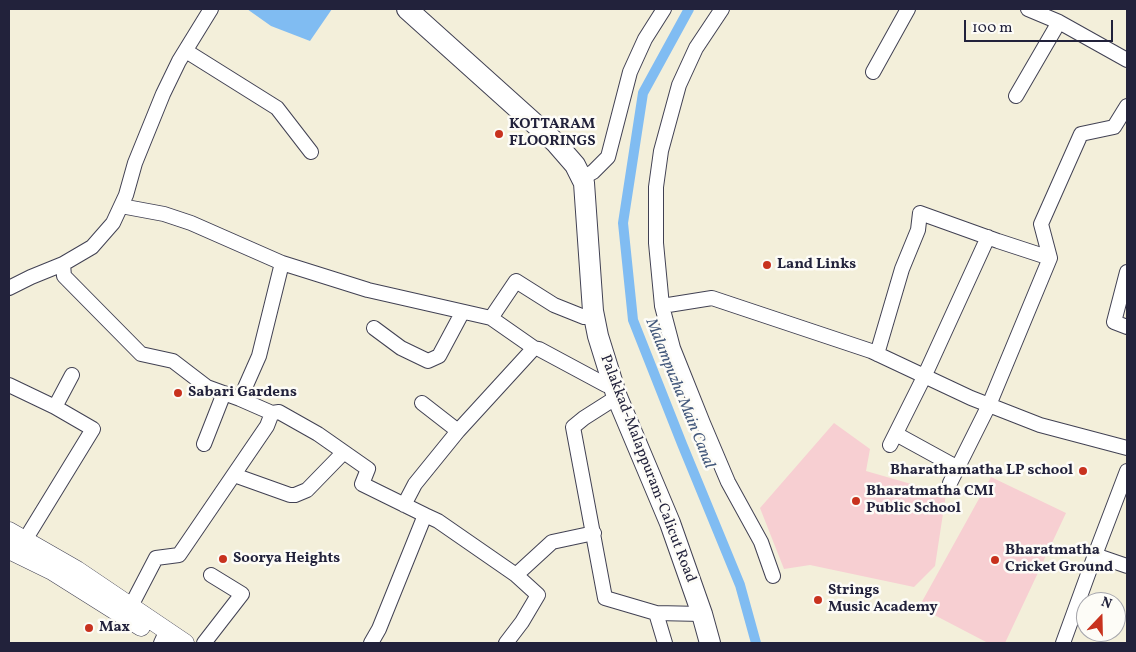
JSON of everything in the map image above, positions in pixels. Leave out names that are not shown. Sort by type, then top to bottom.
[{"type":"highway","name":"Palakkad-Malappuram-Calicut Road","points":[[407,9],[555,142],[575,165],[588,175]]},
{"type":"highway","name":"Palakkad-Malappuram-Calicut Road","points":[[422,9],[578,150],[588,175],[607,321],[631,397],[697,566],[720,643]]},
{"type":"highway","name":"Palakkad-Malappuram-Calicut Road","points":[[588,175],[584,183],[594,317],[598,336],[615,392],[670,523],[702,614],[710,643]]},
{"type":"main road","points":[[9,531],[25,540],[164,639],[185,643]]},
{"type":"main road","points":[[9,550],[52,571],[73,576],[131,606],[164,639]]},
{"type":"street","points":[[9,288],[63,264],[92,247],[113,223],[163,94],[211,9]]},
{"type":"street","points":[[588,175],[608,157],[630,72],[645,39],[664,9]]},
{"type":"street","points":[[722,9],[696,48],[679,85],[662,151],[656,187],[656,243],[662,306],[673,348],[728,482],[761,542],[773,576]]},
{"type":"street","points":[[873,72],[908,9]]},
{"type":"street","points":[[1028,9],[1059,22],[1127,60]]},
{"type":"street","points":[[1016,96],[1059,22]]},
{"type":"street","points":[[186,51],[277,108],[311,152]]},
{"type":"street","points":[[950,483],[989,405],[1050,258],[1041,224],[1080,134],[1114,127],[1127,106]]},
{"type":"street","points":[[121,206],[164,214],[191,223],[282,263],[368,290],[462,313],[491,318],[534,348],[540,349],[606,385],[615,392],[573,427],[605,598],[656,612],[702,614]]},
{"type":"street","points":[[877,354],[902,268],[918,230],[920,213],[1050,258]]},
{"type":"street","points":[[958,468],[893,439],[924,377],[988,237]]},
{"type":"street","points":[[240,400],[259,356],[282,263]]},
{"type":"street","points":[[63,264],[64,276],[141,354],[173,361],[207,386],[272,413],[279,412],[318,434],[368,469],[362,484],[438,521],[516,575],[538,594],[522,622],[506,643]]},
{"type":"street","points":[[1127,272],[1114,322],[1127,327]]},
{"type":"street","points":[[491,318],[516,281],[554,305],[584,316],[594,317]]},
{"type":"street","points":[[662,306],[712,298],[877,354],[924,377],[1040,425],[1127,448]]},
{"type":"street","points":[[374,328],[401,348],[428,361],[439,356],[462,313]]},
{"type":"street","points":[[404,505],[415,484],[458,431],[534,348]]},
{"type":"street","points":[[55,407],[72,374]]},
{"type":"street","points":[[9,385],[55,407],[93,429],[25,540]]},
{"type":"street","points":[[204,444],[224,393]]},
{"type":"street","points":[[422,403],[458,431]]},
{"type":"street","points":[[131,606],[156,558],[179,555],[267,426],[272,413]]},
{"type":"street","points":[[234,475],[290,495],[295,495],[307,490],[343,453]]},
{"type":"street","points":[[1064,643],[1127,471]]},
{"type":"street","points":[[370,643],[379,629],[425,516]]},
{"type":"street","points":[[516,575],[552,542],[594,533]]},
{"type":"street","points":[[1095,555],[1127,566]]},
{"type":"street","points":[[204,643],[242,594],[211,575]]},
{"type":"street","points":[[656,612],[665,643]]},
{"type":"shaded area","name":"Bharatmatha CMI Public School","points":[[834,423],[870,449],[866,471],[946,494],[935,566],[914,587],[810,565],[784,569],[760,508]]},
{"type":"shaded area","name":"Bharatmatha Cricket Ground","points":[[991,477],[1066,513],[1005,643],[988,643],[919,607]]},
{"type":"water","points":[[247,9],[332,9],[310,41],[271,26]]},
{"type":"waterway","name":"Malampuzha Main Canal","points":[[689,9],[643,93],[623,223],[633,320],[740,585],[756,643]]},
{"type":"place","name":"KOTTARAM FLOORINGS","points":[[499,134]]},
{"type":"place","name":"Land Links","points":[[767,265]]},
{"type":"place","name":"Sabari Gardens","points":[[178,393]]},
{"type":"place","name":"Bharathamatha LP school","points":[[1083,471]]},
{"type":"place","name":"Bharatmatha CMI Public School","points":[[856,501]]},
{"type":"place","name":"Soorya Heights","points":[[223,559]]},
{"type":"place","name":"Bharatmatha Cricket Ground","points":[[995,560]]},
{"type":"place","name":"Strings Music Academy","points":[[818,600]]},
{"type":"place","name":"Max","points":[[89,628]]}]
